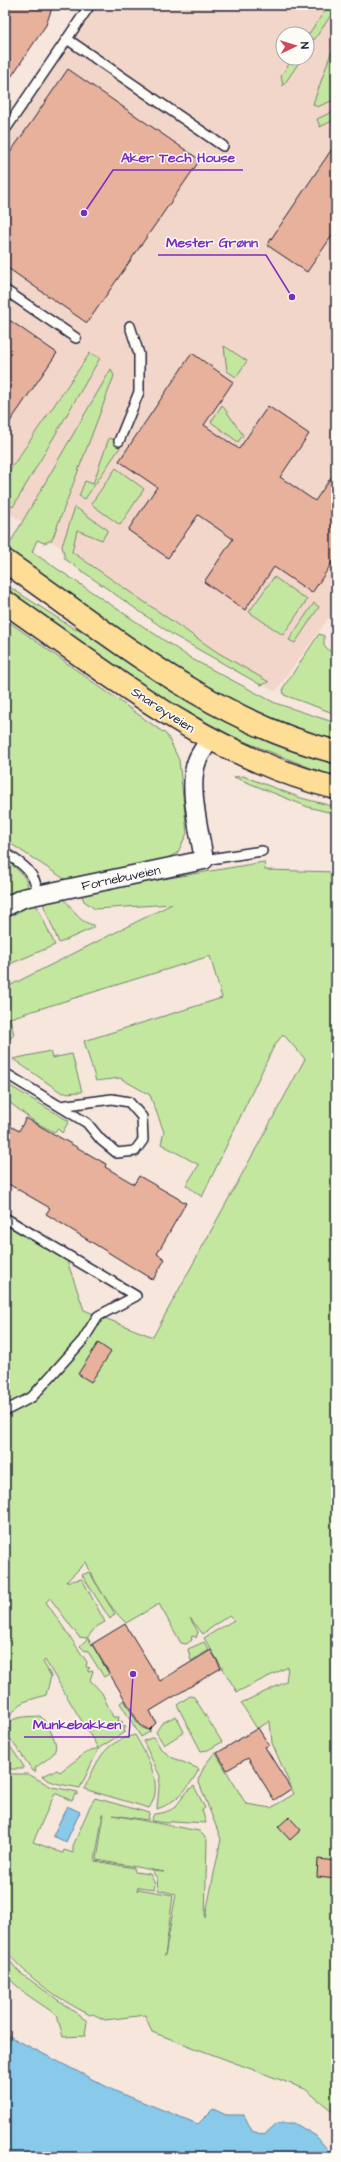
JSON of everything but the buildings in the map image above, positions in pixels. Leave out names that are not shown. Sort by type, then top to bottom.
[{"type":"main road","points":[[13,567],[166,674],[202,696],[241,717],[280,734],[336,752]]},
{"type":"main road","name":"Snarøyveien","points":[[5,602],[148,701],[210,739],[271,768],[336,788]]},
{"type":"street","points":[[204,860],[194,791],[194,775],[197,760],[210,739]]},
{"type":"street","name":"Fornebuveien","points":[[5,907],[23,898],[204,860]]},
{"type":"lane","points":[[5,130],[90,5]]},
{"type":"lane","points":[[67,39],[223,146]]},
{"type":"lane","points":[[5,290],[76,338]]},
{"type":"lane","points":[[119,441],[139,392],[139,354],[130,326]]},
{"type":"lane","name":"Fornebuveien","points":[[204,860],[262,851]]},
{"type":"lane","points":[[5,853],[19,861],[30,872],[37,886],[38,895]]},
{"type":"lane","points":[[5,1074],[87,1122],[101,1140],[117,1153],[135,1150],[143,1140],[142,1118],[130,1102],[112,1099],[60,1106]]},
{"type":"lane","points":[[5,1218],[136,1296],[98,1316],[83,1340],[32,1397],[5,1411]]},
{"type":"shaded area","points":[[92,5],[325,5],[336,12],[336,608],[275,692],[5,510],[5,133]]},
{"type":"green space","points":[[329,5],[336,5],[336,8],[315,39],[314,26]]},
{"type":"green space","points":[[336,51],[336,99],[317,107],[313,104],[331,53]]},
{"type":"green space","points":[[288,66],[297,66],[283,86],[281,76]]},
{"type":"green space","points":[[336,110],[336,119],[320,127],[317,119]]},
{"type":"green space","points":[[224,346],[247,361],[236,377],[227,371]]},
{"type":"green space","points":[[90,353],[100,358],[13,507],[5,503],[5,477]]},
{"type":"green space","points":[[111,369],[114,376],[52,540],[44,543],[37,540],[32,552],[192,659],[275,703],[336,723],[336,742],[292,727],[249,708],[206,686],[123,633],[6,550]]},
{"type":"green space","points":[[222,405],[243,435],[238,442],[211,422]]},
{"type":"green space","points":[[109,438],[123,443],[85,499],[79,496],[85,481],[93,484]]},
{"type":"green space","points":[[116,468],[144,489],[120,525],[91,504]]},
{"type":"green space","points":[[75,507],[108,530],[102,540],[77,530],[72,552],[217,652],[269,682],[261,685],[173,635],[65,559],[62,546]]},
{"type":"green space","points":[[274,577],[307,600],[283,635],[249,612]]},
{"type":"green space","points":[[5,584],[73,628],[111,645],[273,742],[336,763],[336,778],[213,729],[130,677],[5,589]]},
{"type":"green space","points":[[314,603],[319,607],[295,643],[289,640]]},
{"type":"green space","points":[[5,619],[167,735],[179,760],[187,833],[178,852],[167,859],[66,880],[5,840]]},
{"type":"green space","points":[[319,634],[324,636],[324,645],[336,658],[336,714],[284,695],[283,688]]},
{"type":"green space","points":[[243,776],[301,798],[336,807],[336,814],[308,807],[234,777]]},
{"type":"green space","points":[[5,846],[11,850],[14,864],[12,865],[25,878],[28,889],[5,900]]},
{"type":"green space","points":[[264,862],[265,870],[336,872],[336,1069],[331,1079],[333,1079],[333,1145],[336,1145],[336,2114],[305,2089],[152,2032],[145,2015],[105,2020],[93,2014],[90,2015],[66,2002],[44,1987],[24,1970],[5,1950],[5,1774],[28,1774],[52,1787],[78,1792],[77,1795],[75,1794],[72,1801],[55,1793],[33,1842],[63,1853],[64,1850],[73,1853],[73,1846],[90,1806],[95,1798],[149,1813],[148,1820],[113,1815],[199,1831],[207,1839],[205,1918],[221,1839],[198,1780],[205,1765],[215,1752],[246,1804],[271,1808],[294,1794],[272,1743],[270,1721],[258,1728],[256,1727],[241,1703],[286,1682],[288,1667],[237,1692],[204,1638],[234,1620],[229,1615],[203,1634],[190,1618],[198,1632],[196,1638],[194,1636],[191,1637],[192,1640],[186,1644],[181,1643],[159,1604],[126,1623],[114,1610],[103,1594],[86,1562],[66,1582],[82,1579],[105,1622],[96,1627],[87,1638],[79,1637],[50,1598],[46,1602],[87,1662],[86,1667],[90,1668],[88,1669],[88,1672],[93,1671],[90,1680],[102,1693],[113,1717],[119,1717],[118,1721],[123,1722],[120,1725],[126,1726],[124,1729],[125,1732],[99,1748],[80,1788],[55,1783],[42,1776],[57,1770],[60,1772],[84,1754],[98,1748],[45,1660],[43,1662],[51,1676],[46,1695],[23,1702],[5,1720],[5,1216],[65,1255],[84,1310],[153,1337],[305,1059],[283,1034],[273,1048],[202,1197],[186,1185],[199,1165],[161,1144],[164,1132],[150,1095],[120,1078],[96,1081],[84,1041],[222,998],[210,956],[10,1018],[14,1035],[5,1043],[5,988],[172,904],[95,909],[84,901],[81,893]],"holes":[[[103,1813],[97,1860],[164,1872],[152,1871],[157,1878],[158,1890],[176,1894],[165,1956],[173,1895],[138,1889],[137,1891],[138,1887],[154,1889],[155,1884],[150,1874],[135,1872],[134,1868],[95,1861]]]},
{"type":"green space","points":[[61,898],[66,901],[77,916],[93,925],[93,928],[59,943],[44,906],[44,901]]},
{"type":"green space","points":[[36,904],[55,945],[5,966],[5,919],[9,914]]},
{"type":"green space","points":[[50,1051],[52,1058],[72,1054],[82,1092],[62,1093],[13,1059]]},
{"type":"green space","points":[[5,1083],[69,1121],[62,1133],[58,1129],[54,1132],[35,1122],[5,1099]]},
{"type":"green space","points":[[89,1572],[115,1614],[110,1619],[82,1575]]},
{"type":"green space","points":[[88,1638],[109,1674],[104,1677],[87,1650],[85,1651],[80,1646]]},
{"type":"green space","points":[[204,1642],[209,1650],[191,1661],[188,1649]]},
{"type":"green space","points":[[190,1696],[194,1697],[222,1742],[208,1750],[201,1751],[177,1705]]},
{"type":"green space","points":[[124,1700],[138,1724],[142,1728],[151,1731],[141,1737],[120,1703]]},
{"type":"green space","points":[[40,1716],[45,1721],[56,1745],[54,1753],[35,1768],[36,1771],[33,1771],[5,1731],[9,1722],[14,1719]]},
{"type":"green space","points":[[176,1716],[184,1732],[164,1745],[156,1732],[162,1723]]},
{"type":"green space","points":[[135,1735],[149,1762],[155,1781],[153,1799],[149,1808],[84,1789],[97,1762],[108,1748],[115,1743]]},
{"type":"green space","points":[[154,1737],[161,1749],[171,1757],[199,1769],[182,1794],[171,1802],[157,1809],[160,1776],[143,1741]]},
{"type":"green space","points":[[5,1739],[23,1765],[23,1769],[5,1769]]},
{"type":"green space","points":[[194,1786],[205,1808],[202,1810],[206,1823],[174,1821],[168,1823],[151,1821],[154,1814],[163,1813],[174,1807]]},
{"type":"green space","points":[[5,1955],[19,1972],[87,2021],[85,2036],[63,2037],[57,2015],[26,1994],[5,1975]]},
{"type":"water","points":[[67,1806],[80,1812],[66,1842],[53,1836]]},
{"type":"water","points":[[5,2034],[115,2091],[198,2124],[213,2109],[226,2115],[244,2115],[252,2131],[264,2135],[277,2123],[294,2123],[316,2136],[334,2157],[5,2157]]},
{"type":"place","name":"Aker Tech House","points":[[84,213]]},
{"type":"place","name":"Mester Grønn","points":[[292,297]]},
{"type":"place","name":"Munkebakken","points":[[133,1674]]}]
